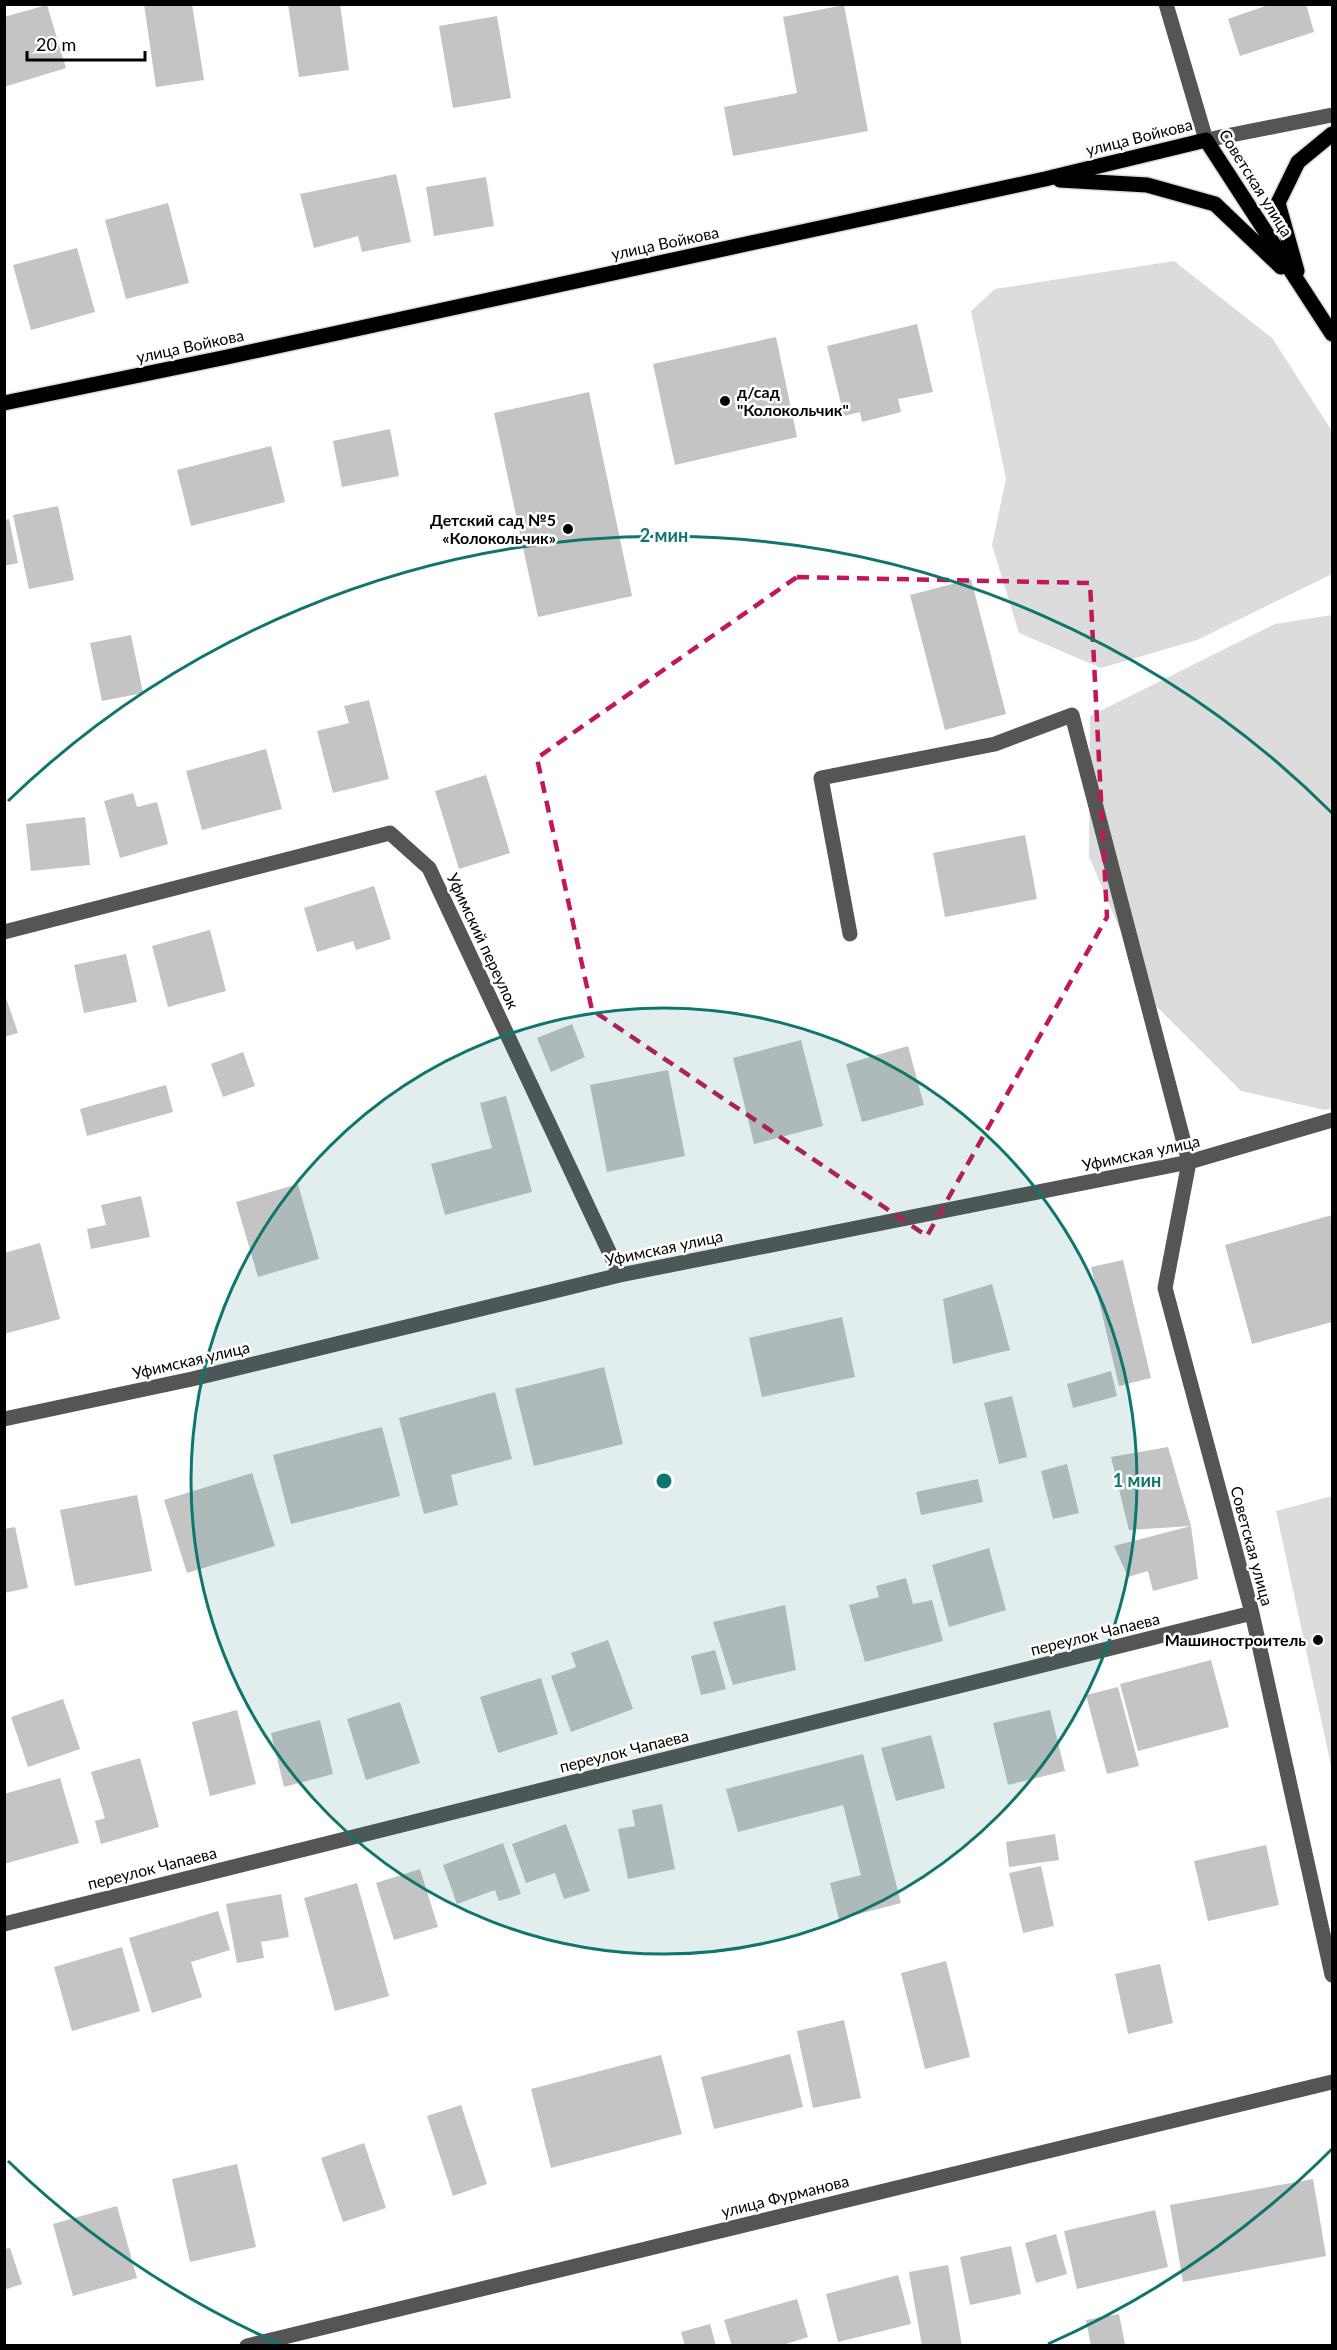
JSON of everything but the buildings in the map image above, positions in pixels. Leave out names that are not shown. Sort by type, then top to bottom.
[{"type":"main road","points":[[1301,286],[1278,203],[1298,162],[1332,134]]},
{"type":"main road","name":"улица Войкова","points":[[4,403],[227,357],[1045,179],[1206,140]]},
{"type":"main road","name":"Советская улица","points":[[1206,140],[1332,334]]},
{"type":"main road","points":[[1045,179],[1147,185],[1215,204],[1301,286]]},
{"type":"street","name":"Советская улица","points":[[1166,4],[1206,140]]},
{"type":"street","name":"улица Войкова","points":[[1206,140],[1332,115]]},
{"type":"street","points":[[850,934],[821,778],[995,744],[1072,715],[1189,1162]]},
{"type":"street","name":"Уфимский переулок","points":[[4,932],[390,833],[429,868],[620,1275]]},
{"type":"street","name":"Уфимская улица","points":[[4,1419],[192,1379],[620,1275],[1189,1162],[1332,1120]]},
{"type":"street","name":"Советская улица","points":[[1189,1162],[1165,1288],[1252,1614],[1332,1975]]},
{"type":"street","name":"переулок Чапаева","points":[[4,1924],[1252,1614]]},
{"type":"street","name":"улица Фурманова","points":[[247,2346],[1332,2082]]},
{"type":"highlighted area","points":[[797,577],[1090,583],[1107,917],[927,1236],[592,1010],[537,758]]},
{"type":"shaded area","points":[[1174,261],[1272,338],[1332,431],[1332,574],[1197,640],[1101,668],[1019,633],[992,545],[1006,479],[971,311],[995,289]]},
{"type":"shaded area","points":[[1332,615],[1332,1108],[1325,1110],[1241,1091],[1149,999],[1089,856],[1090,716],[1275,624]]},
{"type":"shaded area","name":"Машиностроитель","points":[[1332,1496],[1332,1770],[1276,1511]]},
{"type":"place","name":"д/сад \"Колокольчик\"","points":[[725,401]]},
{"type":"place","name":"Детский сад №5 «Колокольчик»","points":[[568,529]]},
{"type":"place","name":"Машиностроитель","points":[[1318,1640]]}]
